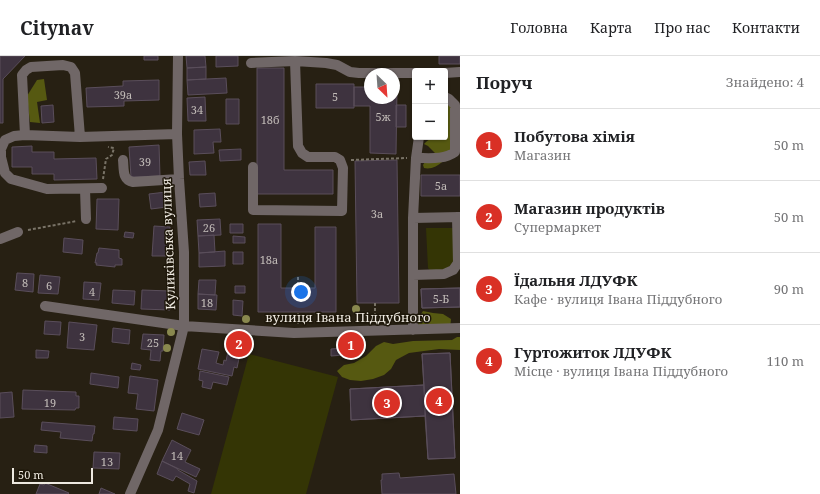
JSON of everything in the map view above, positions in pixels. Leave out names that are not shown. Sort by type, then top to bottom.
[{"type":"street","name":"Куликівська вулиця","points":[[130,494],[158,430],[184,326],[184,252],[178,179],[177,134],[178,56]]},
{"type":"street","points":[[253,167],[253,210],[342,211],[343,168],[340,160],[335,156],[308,157],[302,154],[298,146],[295,61]]},
{"type":"street","points":[[251,62],[326,62],[350,72],[412,73]]},
{"type":"street","points":[[25,135],[22,75],[31,67],[62,64],[71,67],[75,73],[80,136]]},
{"type":"street","points":[[448,73],[460,72]]},
{"type":"street","points":[[416,158],[441,158],[455,152],[455,105],[448,98]]},
{"type":"street","points":[[102,188],[47,189],[11,179],[5,173],[1,158],[1,149],[5,140],[14,136],[25,135],[80,136],[177,134]]},
{"type":"street","points":[[413,330],[413,218],[416,158],[419,140]]},
{"type":"street","points":[[124,160],[124,174],[129,181],[178,179]]},
{"type":"street","points":[[85,189],[86,219]]},
{"type":"street","points":[[413,218],[458,217],[458,264],[453,270],[444,274],[413,275]]},
{"type":"street","points":[[0,239],[18,232]]},
{"type":"street","name":"вулиця Івана Піддубного","points":[[45,306],[184,326],[294,333],[460,328]]},
{"type":"path","points":[[102,188],[106,159],[112,155],[114,148]]},
{"type":"path","points":[[340,160],[416,158]]},
{"type":"path","points":[[18,232],[86,219]]},
{"type":"path","points":[[298,278],[298,287]]},
{"type":"path","points":[[375,303],[375,324]]},
{"type":"shaded area","points":[[44,79],[47,100],[37,102],[40,123],[30,122],[27,96],[37,80]]},
{"type":"shaded area","points":[[448,102],[451,102],[455,149],[437,165],[424,168],[423,165],[428,157],[435,153],[424,144],[429,140],[448,140]]},
{"type":"shaded area","points":[[426,228],[453,228],[454,262],[444,271],[431,272],[428,268]]},
{"type":"shaded area","points":[[423,311],[443,314],[451,319],[450,329],[420,329],[417,320]]},
{"type":"shaded area","points":[[460,337],[460,350],[439,349],[409,353],[396,360],[391,369],[384,375],[373,379],[361,381],[350,380],[342,377],[337,371],[344,365],[354,363],[366,356],[376,346],[384,342],[393,344],[413,341],[452,340]]},
{"type":"shaded area","points":[[249,354],[338,377],[306,494],[211,494]]},
{"type":"building","points":[[0,56],[25,56],[3,79],[3,123],[0,123]]},
{"type":"building","points":[[144,56],[158,56],[158,60],[144,60]]},
{"type":"building","points":[[186,56],[205,56],[206,67],[187,68]]},
{"type":"building","points":[[216,56],[238,56],[238,66],[216,67]]},
{"type":"building","points":[[439,56],[460,56],[460,64],[439,64]]},
{"type":"building","points":[[206,67],[206,79],[187,80],[187,68]]},
{"type":"building","points":[[257,68],[284,68],[284,170],[333,170],[333,194],[257,194]]},
{"type":"building","points":[[226,78],[227,93],[188,95],[187,80]]},
{"type":"building","points":[[159,80],[159,100],[124,101],[124,106],[87,107],[86,88],[123,86],[123,81]]},
{"type":"building","points":[[316,84],[354,84],[354,108],[316,108]]},
{"type":"building","points":[[354,87],[364,87],[364,104],[397,104],[396,154],[370,153],[370,106],[354,106]]},
{"type":"building","points":[[205,97],[206,121],[188,121],[187,98]]},
{"type":"building","points":[[226,99],[239,99],[239,124],[226,124]]},
{"type":"building","points":[[53,105],[54,122],[42,123],[41,106]]},
{"type":"building","points":[[396,105],[406,105],[406,127],[396,127]]},
{"type":"building","points":[[220,129],[221,142],[213,142],[214,153],[194,154],[194,130]]},
{"type":"building","points":[[159,145],[160,176],[131,177],[129,147]]},
{"type":"building","points":[[32,146],[32,152],[54,152],[54,159],[96,158],[97,179],[54,180],[54,174],[32,174],[32,167],[12,167],[12,147]]},
{"type":"building","points":[[241,149],[241,160],[220,161],[219,150]]},
{"type":"building","points":[[397,160],[399,303],[357,303],[355,161]]},
{"type":"building","points":[[205,161],[206,175],[190,175],[189,162]]},
{"type":"building","points":[[421,175],[460,175],[460,196],[421,196]]},
{"type":"building","points":[[166,192],[167,207],[151,209],[149,194]]},
{"type":"building","points":[[215,193],[216,206],[200,207],[199,194]]},
{"type":"building","points":[[97,199],[119,199],[118,230],[96,229]]},
{"type":"building","points":[[220,219],[221,235],[198,236],[197,220]]},
{"type":"building","points":[[230,224],[243,224],[243,233],[230,233]]},
{"type":"building","points":[[258,224],[281,224],[281,288],[315,288],[315,227],[336,227],[336,312],[258,312]]},
{"type":"building","points":[[154,226],[170,227],[169,256],[152,256]]},
{"type":"building","points":[[125,232],[134,233],[133,238],[124,237]]},
{"type":"building","points":[[214,235],[215,252],[199,253],[198,236]]},
{"type":"building","points":[[233,236],[245,237],[245,243],[233,243]]},
{"type":"building","points":[[64,238],[83,240],[82,254],[63,252]]},
{"type":"building","points":[[99,248],[119,250],[119,258],[122,259],[122,265],[115,265],[115,267],[96,265],[97,263],[95,263]]},
{"type":"building","points":[[225,251],[225,266],[199,267],[199,253]]},
{"type":"building","points":[[233,252],[243,252],[243,264],[233,264]]},
{"type":"building","points":[[17,273],[34,274],[33,292],[15,290]]},
{"type":"building","points":[[40,275],[60,277],[58,294],[38,293]]},
{"type":"building","points":[[199,280],[216,280],[215,295],[198,294]]},
{"type":"building","points":[[84,282],[101,283],[99,300],[83,299]]},
{"type":"building","points":[[235,286],[245,286],[245,293],[235,293]]},
{"type":"building","points":[[460,288],[460,307],[422,308],[421,289]]},
{"type":"building","points":[[460,288],[460,307],[422,308],[421,289]]},
{"type":"building","points":[[113,290],[135,291],[134,305],[112,303]]},
{"type":"building","points":[[142,290],[170,291],[170,310],[141,309]]},
{"type":"building","points":[[198,294],[217,295],[216,310],[198,309]]},
{"type":"building","points":[[233,300],[243,301],[242,316],[233,315]]},
{"type":"building","points":[[45,321],[61,322],[60,335],[44,334]]},
{"type":"building","points":[[69,322],[97,325],[94,350],[67,348]]},
{"type":"building","points":[[113,328],[130,330],[129,344],[112,342]]},
{"type":"building","points":[[143,334],[164,335],[163,351],[161,351],[160,361],[150,360],[151,350],[141,349]]},
{"type":"building","points":[[348,339],[354,339],[354,350],[348,350]]},
{"type":"building","points":[[235,340],[244,341],[243,347],[234,346]]},
{"type":"building","points":[[229,347],[241,349],[237,368],[234,367],[232,376],[198,369],[202,349],[219,352],[216,363],[223,365],[224,360],[226,361]]},
{"type":"building","points":[[343,348],[344,355],[331,356],[331,349]]},
{"type":"building","points":[[36,350],[49,351],[48,358],[36,358]]},
{"type":"building","points":[[450,353],[455,458],[428,459],[425,416],[351,420],[350,389],[424,385],[422,354]]},
{"type":"building","points":[[450,353],[455,458],[428,459],[422,354]]},
{"type":"building","points":[[132,363],[141,365],[140,370],[131,369]]},
{"type":"building","points":[[200,371],[229,377],[227,385],[213,382],[211,389],[202,387],[203,381],[199,380]]},
{"type":"building","points":[[91,373],[119,377],[118,388],[90,384]]},
{"type":"building","points":[[130,376],[158,380],[154,411],[136,409],[138,394],[128,393]]},
{"type":"building","points":[[424,385],[425,416],[351,420],[350,389]]},
{"type":"building","points":[[23,390],[76,392],[76,396],[79,396],[79,408],[76,408],[75,410],[22,409]]},
{"type":"building","points":[[12,392],[14,417],[0,418],[0,393]]},
{"type":"building","points":[[182,413],[204,420],[199,435],[177,429]]},
{"type":"building","points":[[114,417],[138,419],[137,431],[113,429]]},
{"type":"building","points":[[42,422],[95,426],[92,441],[60,438],[61,432],[41,430]]},
{"type":"building","points":[[172,440],[191,450],[185,462],[200,469],[196,477],[162,461]]},
{"type":"building","points":[[35,445],[47,446],[47,453],[34,452]]},
{"type":"building","points":[[94,452],[120,453],[119,469],[93,468]]},
{"type":"building","points":[[162,461],[197,481],[194,493],[188,491],[190,484],[176,476],[173,481],[157,474]]},
{"type":"building","points":[[399,473],[400,478],[454,474],[456,494],[382,494],[382,474]]},
{"type":"building","points":[[45,483],[69,493],[36,494],[40,484],[44,485]]},
{"type":"building","points":[[101,488],[115,494],[99,494]]},
{"type":"place","name":"Магазин продуктів","points":[[239,344]]},
{"type":"place","name":"Побутова хімія","points":[[351,345]]},
{"type":"place","name":"Гуртожиток ЛДУФК","points":[[439,401]]},
{"type":"place","name":"Їдальня ЛДУФК","points":[[387,403]]}]
